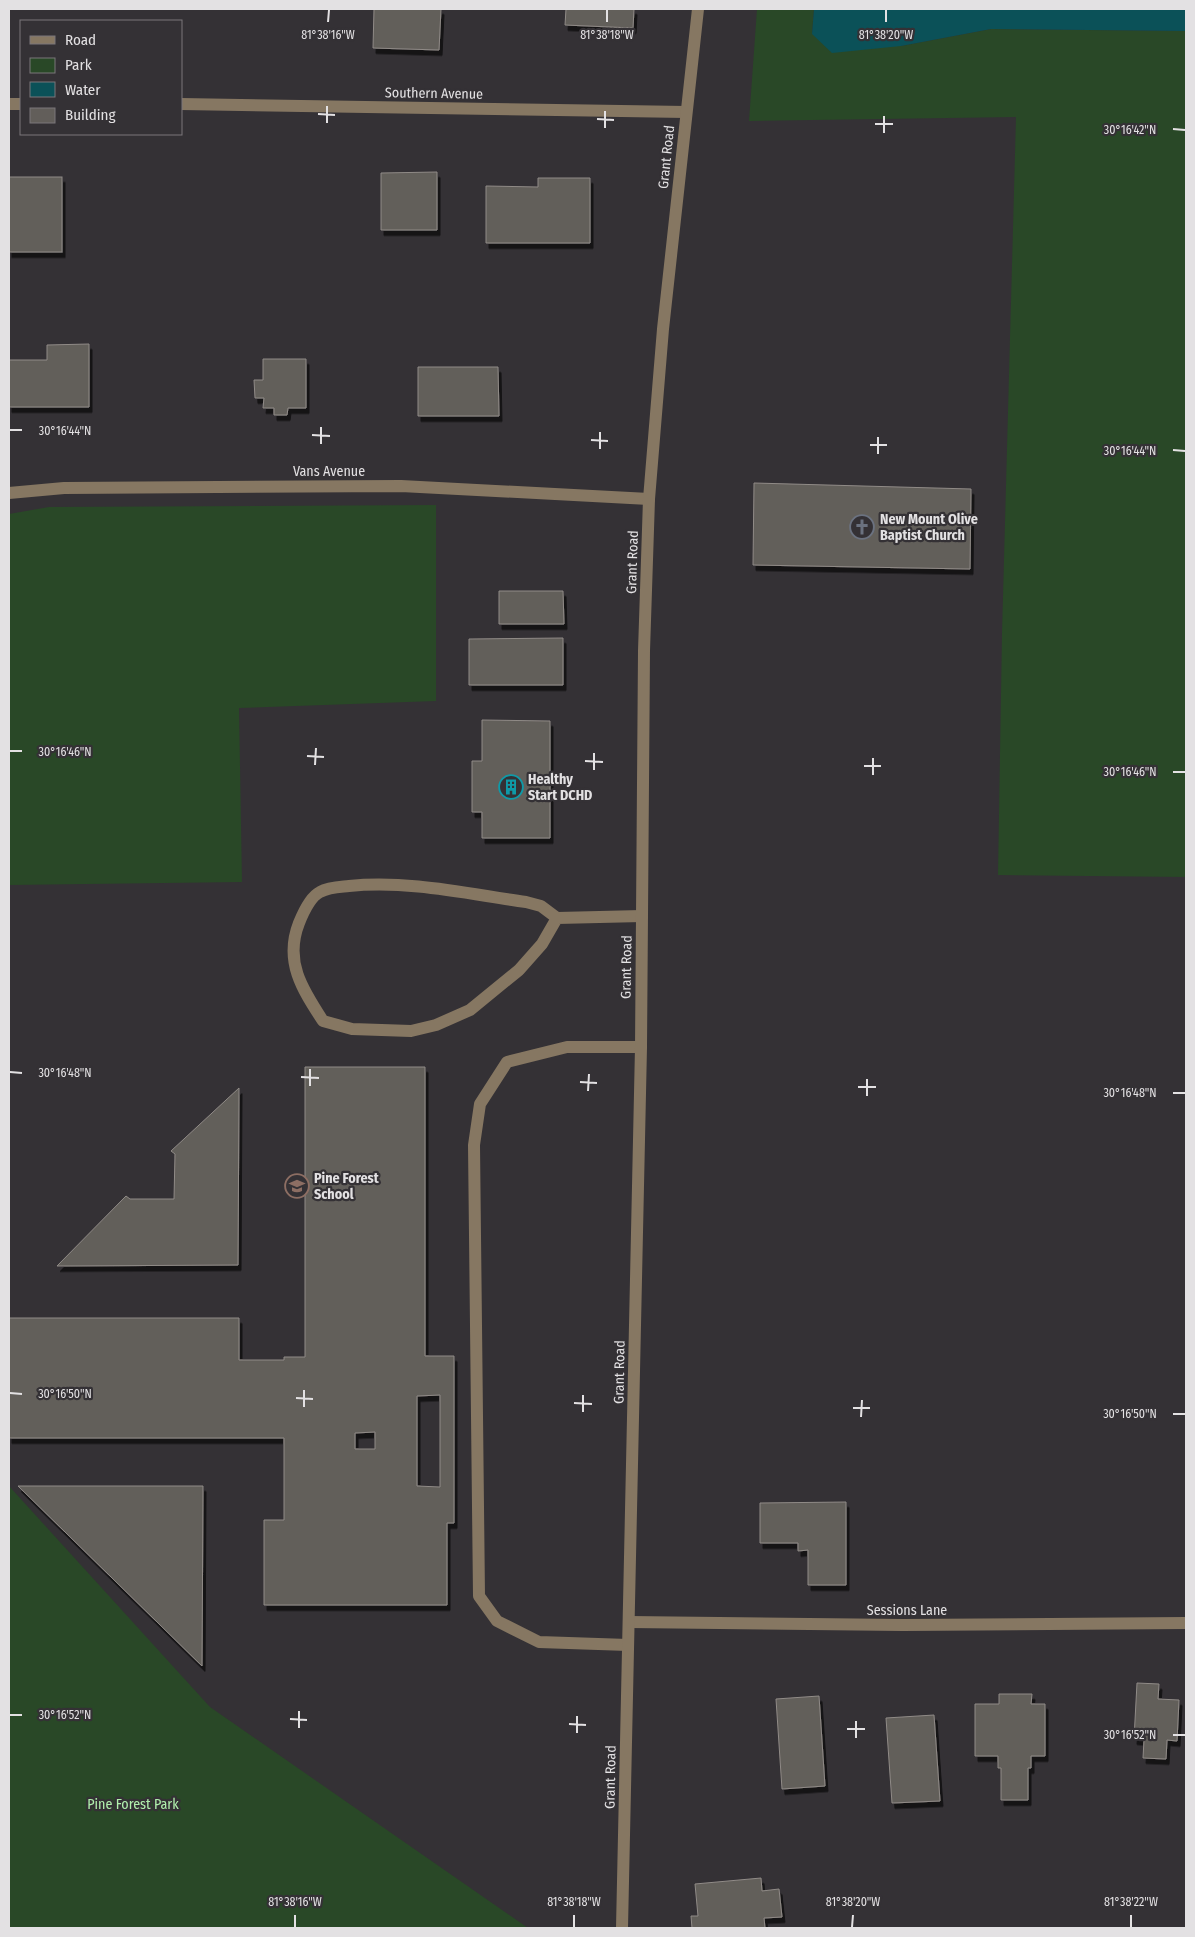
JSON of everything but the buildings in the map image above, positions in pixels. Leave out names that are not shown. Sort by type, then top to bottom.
[{"type":"street","name":"Grant Road","points":[[622,1928],[641,1047],[644,651],[649,499],[663,329],[698,9]]},
{"type":"street","name":"Southern Avenue","points":[[182,104],[686,112]]},
{"type":"street","name":"Vans Avenue","points":[[9,492],[64,488],[401,486],[649,499]]},
{"type":"street","points":[[557,918],[542,944],[518,970],[470,1010],[436,1026],[411,1031],[352,1029],[322,1021],[306,996],[294,967],[293,937],[305,910],[318,892],[334,887],[370,884],[411,885],[526,902],[541,906],[557,918],[642,916]]},
{"type":"street","points":[[628,1645],[539,1642],[497,1621],[478,1596],[474,1145],[480,1104],[507,1062],[567,1047],[641,1047]]},
{"type":"street","name":"Sessions Lane","points":[[628,1622],[903,1626],[1186,1623]]},
{"type":"green space","points":[[757,9],[814,9],[812,34],[901,46],[991,29],[1186,31],[1186,877],[998,875],[1002,633],[1016,117],[749,121]]},
{"type":"green space","points":[[436,505],[436,701],[239,708],[242,882],[9,885],[9,514],[49,507]]},
{"type":"green space","name":"Pine Forest Park","points":[[9,1486],[210,1707],[528,1928],[9,1928]]},
{"type":"water","points":[[814,9],[1186,9],[1186,31],[991,29],[901,46],[832,53],[812,34]]},
{"type":"place","name":"New Mount Olive Baptist Church","points":[[862,527]]},
{"type":"place","name":"Healthy Start DCHD","points":[[511,787]]},
{"type":"place","name":"Pine Forest School","points":[[297,1186]]}]
